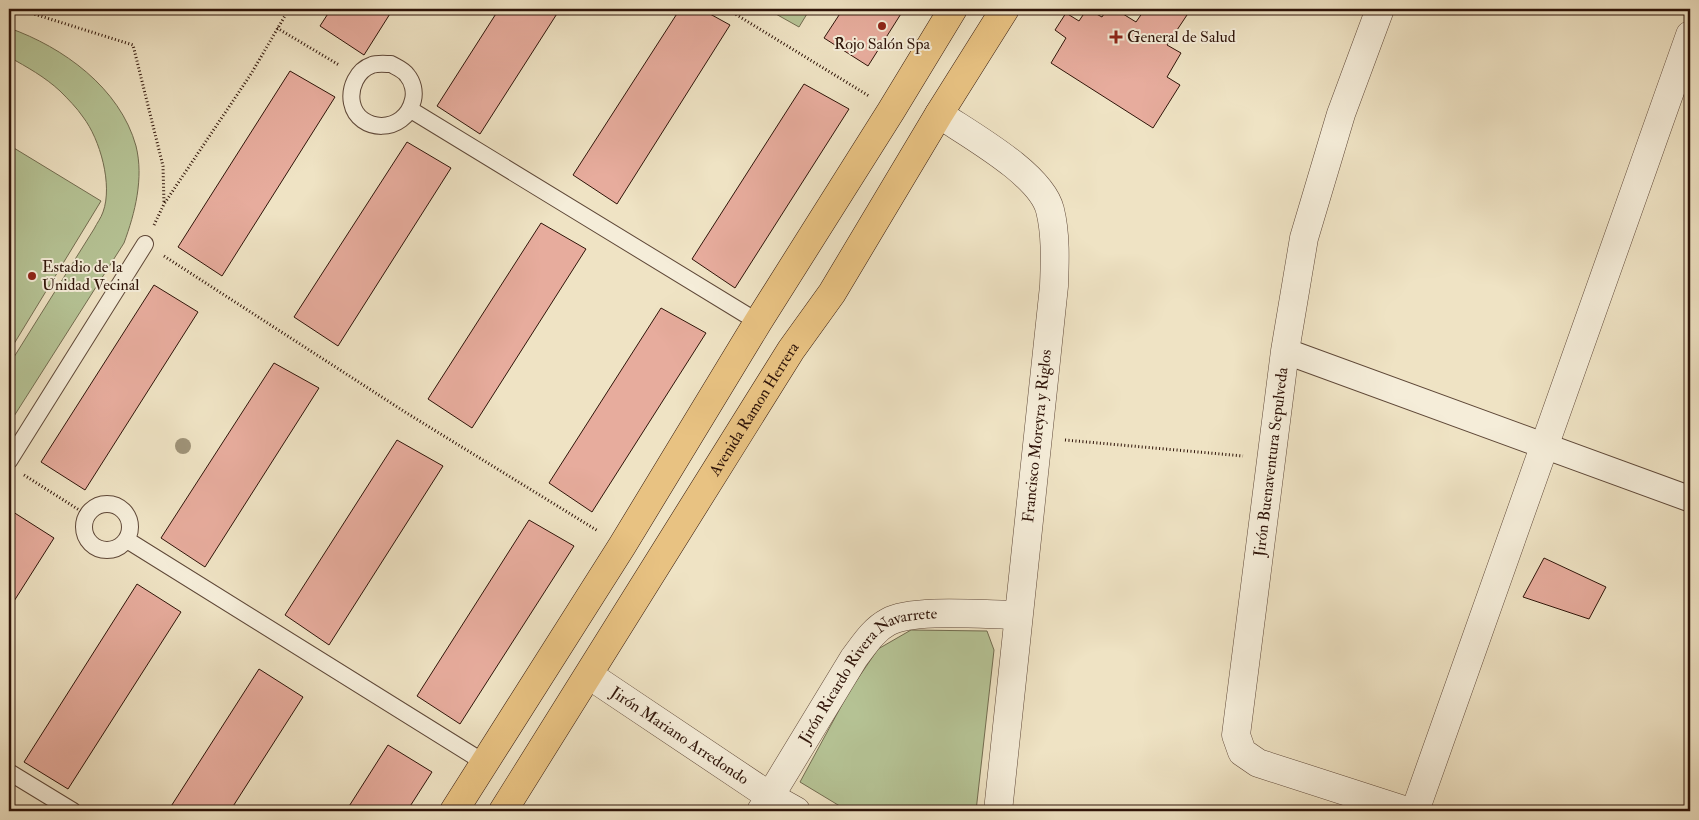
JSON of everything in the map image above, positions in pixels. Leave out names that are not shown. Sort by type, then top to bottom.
[{"type":"main road","points":[[454,811],[622,546],[758,322],[892,111],[953,9]]},
{"type":"main road","name":"Avenida Ramon Herrera","points":[[503,811],[791,350],[832,293],[939,114],[1005,9]]},
{"type":"street","name":"Jirón Buenaventura Sepulveda","points":[[1380,9],[1341,114],[1304,238],[1285,351],[1236,735],[1242,752],[1258,763],[1407,811]]},
{"type":"street","points":[[1415,811],[1690,35]]},
{"type":"street","name":"Francisco Moreyra y Riglos","points":[[939,114],[1019,168],[1039,188],[1050,208],[1054,245],[1054,286],[998,811]]},
{"type":"street","points":[[1285,351],[1690,499]]},
{"type":"street","name":"Jirón Ricardo Rivera Navarrete","points":[[766,804],[854,658],[869,637],[888,622],[904,616],[930,614],[1018,616]]},
{"type":"street","name":"Jirón Mariano Arredondo","points":[[589,675],[766,804],[796,811]]},
{"type":"lane","points":[[372,64],[391,64],[407,74],[415,91],[411,110],[401,121],[387,126],[372,125],[360,117],[352,104],[351,90],[357,76],[372,64]]},
{"type":"lane","points":[[411,110],[758,322]]},
{"type":"lane","points":[[13,466],[144,244]]},
{"type":"lane","points":[[105,503],[120,507],[130,518],[130,533],[127,540],[121,546],[114,549],[98,548],[86,538],[84,522],[87,514],[92,508],[105,503]]},
{"type":"lane","points":[[127,540],[484,763]]},
{"type":"lane","points":[[9,772],[73,811]]},
{"type":"path","points":[[18,9],[133,45],[163,166],[164,204]]},
{"type":"path","points":[[289,9],[251,74],[164,204],[144,244],[405,412],[622,546]]},
{"type":"path","points":[[727,9],[892,111]]},
{"type":"path","points":[[277,28],[357,76]]},
{"type":"path","points":[[1037,437],[1271,458]]},
{"type":"path","points":[[13,466],[87,514]]},
{"type":"green space","points":[[767,9],[810,9],[799,27]]},
{"type":"green space","points":[[9,28],[49,46],[69,58],[103,88],[117,106],[128,125],[136,146],[139,183],[132,220],[124,243],[9,424],[9,365],[100,218],[106,201],[106,176],[95,137],[81,114],[54,86],[9,57]]},
{"type":"green space","name":"Estadio de la Unidad Vecinal","points":[[9,145],[101,201],[9,352]]},
{"type":"green space","points":[[911,630],[987,631],[994,650],[976,811],[848,811],[800,782],[850,690],[878,649]]},
{"type":"building","points":[[331,9],[393,9],[364,55],[320,26]]},
{"type":"building","points":[[499,9],[560,9],[480,134],[437,106]]},
{"type":"building","points":[[680,9],[701,9],[730,25],[617,204],[573,175]]},
{"type":"building","points":[[843,9],[904,9],[868,66],[824,38]]},
{"type":"building","points":[[1087,9],[1102,17],[1107,9],[1115,9],[1136,22],[1145,9],[1181,9],[1187,15],[1167,45],[1181,53],[1167,77],[1180,85],[1153,128],[1051,63],[1066,38],[1055,30],[1066,13],[1079,21]]},
{"type":"building","points":[[290,71],[335,97],[222,276],[178,247]]},
{"type":"building","points":[[804,84],[849,109],[735,288],[692,259]]},
{"type":"building","points":[[407,142],[451,168],[338,346],[294,317]]},
{"type":"building","points":[[541,223],[586,249],[472,428],[428,399]]},
{"type":"building","points":[[154,285],[198,312],[85,490],[41,462]]},
{"type":"building","points":[[661,308],[706,333],[592,512],[549,483]]},
{"type":"building","points":[[274,363],[319,388],[205,567],[161,538]]},
{"type":"building","points":[[397,440],[443,466],[329,645],[285,615]]},
{"type":"building","points":[[10,510],[54,538],[9,609],[9,512]]},
{"type":"building","points":[[529,520],[574,546],[460,724],[417,696]]},
{"type":"building","points":[[1544,558],[1606,587],[1589,619],[1523,597]]},
{"type":"building","points":[[137,584],[181,612],[68,789],[24,762]]},
{"type":"building","points":[[259,669],[303,697],[230,811],[168,811]]},
{"type":"building","points":[[388,745],[432,772],[407,811],[346,811]]},
{"type":"building","points":[[9,803],[22,811],[9,811]]},
{"type":"place","name":"Rojo Salón Spa","points":[[882,26]]},
{"type":"place","name":"General de Salud","points":[[1116,37]]},
{"type":"place","name":"Estadio de la Unidad Vecinal","points":[[32,276]]}]
